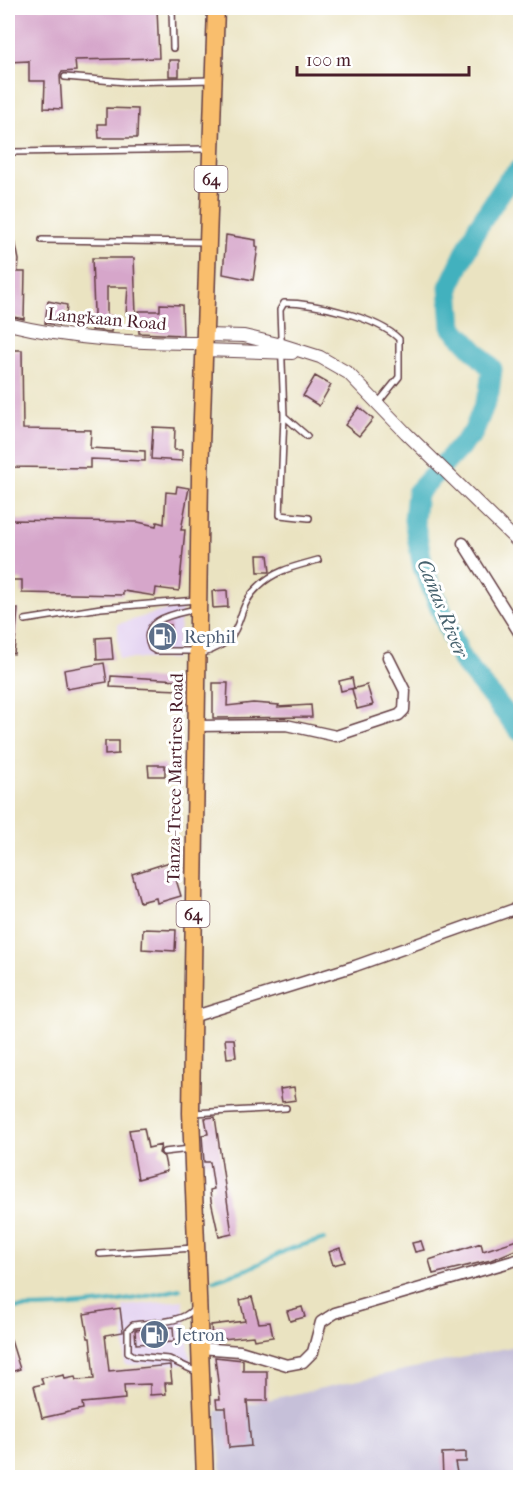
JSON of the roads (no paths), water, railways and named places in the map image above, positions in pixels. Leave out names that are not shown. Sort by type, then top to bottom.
[{"type":"main road","name":"Tanza-Trece Martires Road","points":[[205,1478],[191,1113],[195,726],[216,8]]},
{"type":"street","name":"Langkaan Road","points":[[8,324],[57,336],[95,340],[205,343]]},
{"type":"street","points":[[229,336],[230,352]]},
{"type":"street","points":[[205,343],[229,336],[320,357],[348,372],[406,434],[520,544]]},
{"type":"street","points":[[205,343],[230,352],[282,349]]},
{"type":"street","points":[[463,543],[520,634]]},
{"type":"street","points":[[195,726],[286,725],[336,736],[399,715],[404,710],[405,691],[388,657]]},
{"type":"street","points":[[192,1017],[355,966],[520,907]]},
{"type":"street","points":[[200,1348],[240,1351],[287,1365],[303,1362],[314,1352],[321,1322],[334,1313],[520,1259]]},
{"type":"lane","points":[[172,8],[173,48]]},
{"type":"lane","points":[[65,77],[126,82],[214,80]]},
{"type":"lane","points":[[12,152],[212,149]]},
{"type":"lane","points":[[42,240],[208,242]]},
{"type":"lane","points":[[309,518],[280,515],[284,416],[280,310],[284,303],[348,314],[390,330],[399,339],[399,377],[378,403]]},
{"type":"lane","points":[[284,416],[307,436]]},
{"type":"lane","points":[[198,604],[158,619],[152,624],[148,636],[151,648],[156,651],[197,653],[224,646],[236,630],[248,599],[271,575],[318,560]]},
{"type":"lane","points":[[25,620],[101,608],[198,604]]},
{"type":"lane","points":[[191,1113],[286,1108]]},
{"type":"lane","points":[[164,1152],[191,1148]]},
{"type":"lane","points":[[100,1254],[196,1248]]},
{"type":"lane","points":[[198,1303],[189,1314],[181,1318],[133,1325],[128,1330],[128,1352],[134,1356],[177,1361],[201,1375]]},
{"type":"waterway","name":"Cañas River","points":[[520,169],[508,181],[477,228],[449,287],[452,327],[492,369],[489,393],[473,433],[417,493],[414,520],[423,567],[462,660],[520,731]]},
{"type":"waterway","points":[[214,1280],[248,1269],[289,1249],[324,1239]]},
{"type":"waterway","points":[[8,1308],[94,1304],[180,1289]]},
{"type":"place","name":"Rephil","points":[[163,637]]},
{"type":"place","name":"Jetron","points":[[155,1335]]}]
